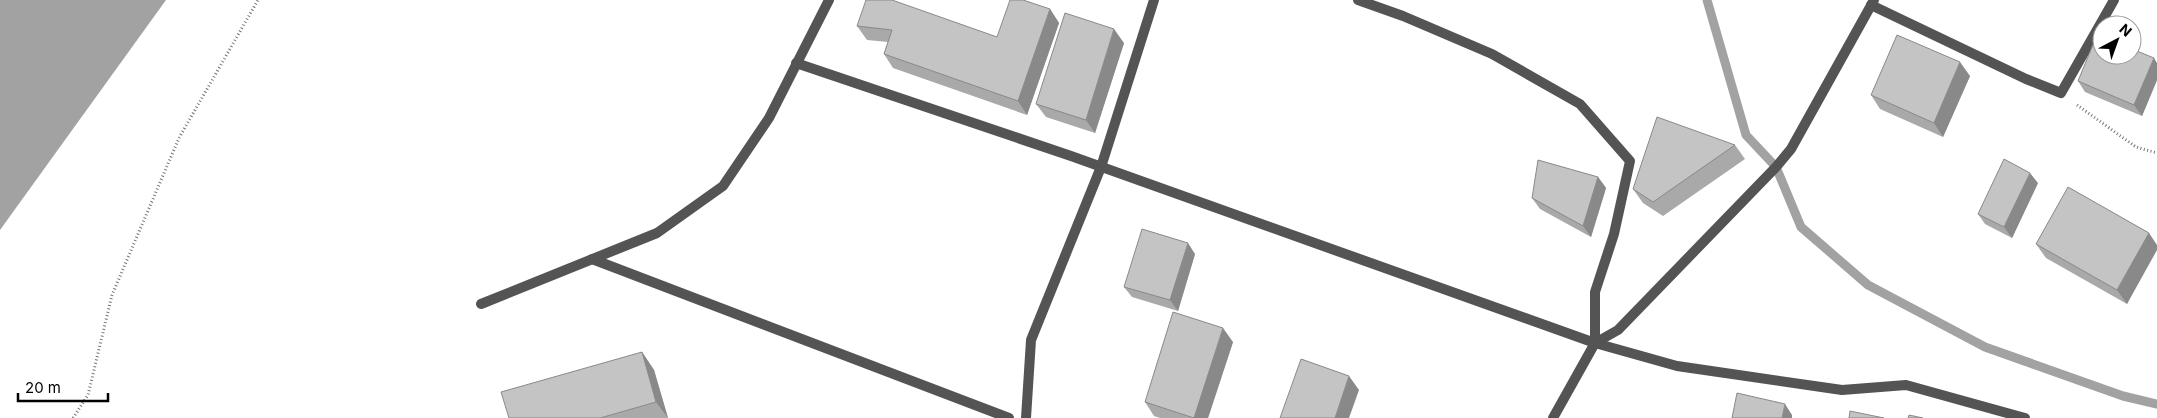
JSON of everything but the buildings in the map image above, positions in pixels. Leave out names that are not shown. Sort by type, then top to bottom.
[{"type":"street","points":[[481,304],[657,233],[723,186],[769,118],[829,0]]},
{"type":"street","points":[[1026,418],[1031,340],[1101,167],[1154,0]]},
{"type":"street","points":[[1358,0],[1403,16],[1492,54],[1580,104],[1630,161],[1614,234],[1595,292],[1595,343],[1553,418]]},
{"type":"street","points":[[1595,343],[1618,330],[1791,149],[1873,2],[2026,79],[2061,93],[2114,0]]},
{"type":"street","points":[[796,63],[1101,167],[1595,343],[1677,366],[1842,390],[1906,385],[2025,418]]},
{"type":"street","points":[[592,259],[1009,418]]},
{"type":"path","points":[[73,418],[88,395],[112,295],[179,138],[258,0]]},
{"type":"path","points":[[2061,93],[2136,147],[2157,153]]},
{"type":"shaded area","points":[[0,0],[166,0],[0,230]]},
{"type":"waterway","points":[[1707,0],[1746,135],[1776,167],[1801,227],[1868,285],[1985,347],[2123,396],[2157,404]]}]
